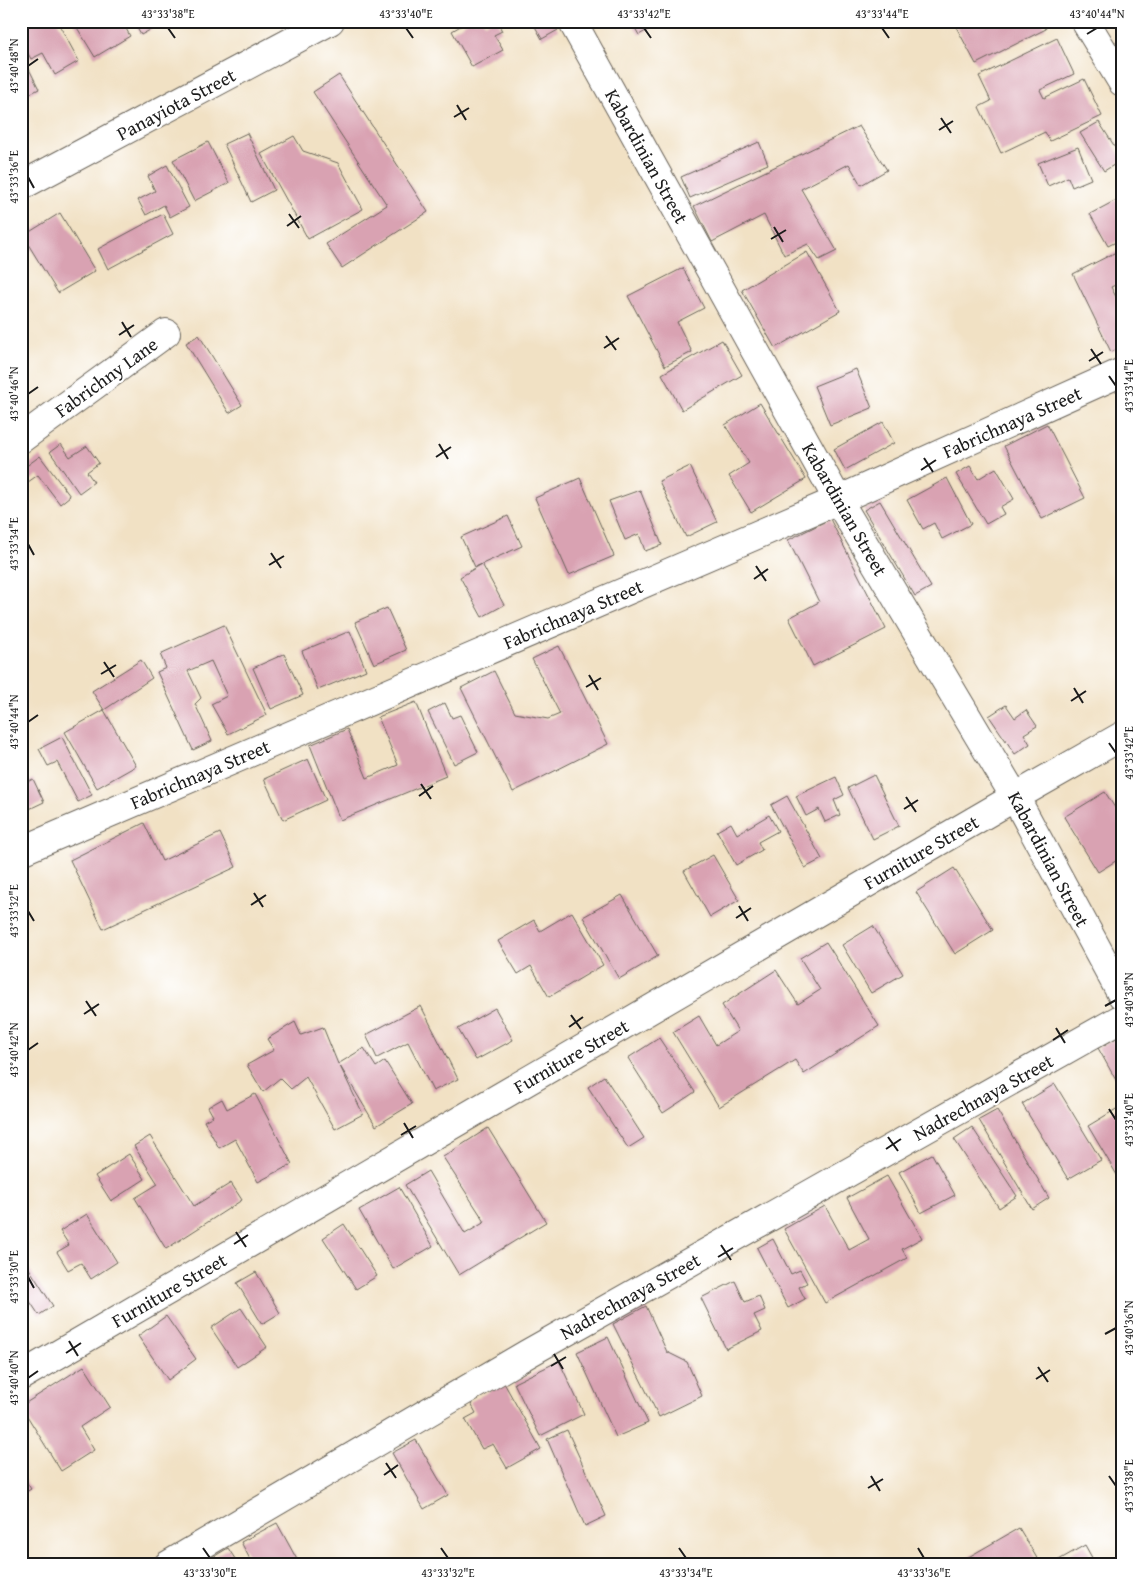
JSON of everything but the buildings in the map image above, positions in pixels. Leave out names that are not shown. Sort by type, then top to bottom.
[{"type":"street","name":"Panayiota Street","points":[[21,186],[330,21]]},
{"type":"street","name":"Kabardinian Street","points":[[572,21],[838,500],[1015,797],[1122,995]]},
{"type":"street","points":[[1085,21],[1122,82]]},
{"type":"street","name":"Fabrichny Lane","points":[[21,439],[166,333]]},
{"type":"street","name":"Fabrichnaya Street","points":[[21,851],[838,500],[1122,372]]},
{"type":"street","name":"Furniture Street","points":[[21,1376],[1122,736]]},
{"type":"street","name":"Nadrechnaya Street","points":[[168,1565],[527,1354],[1122,1018]]}]
